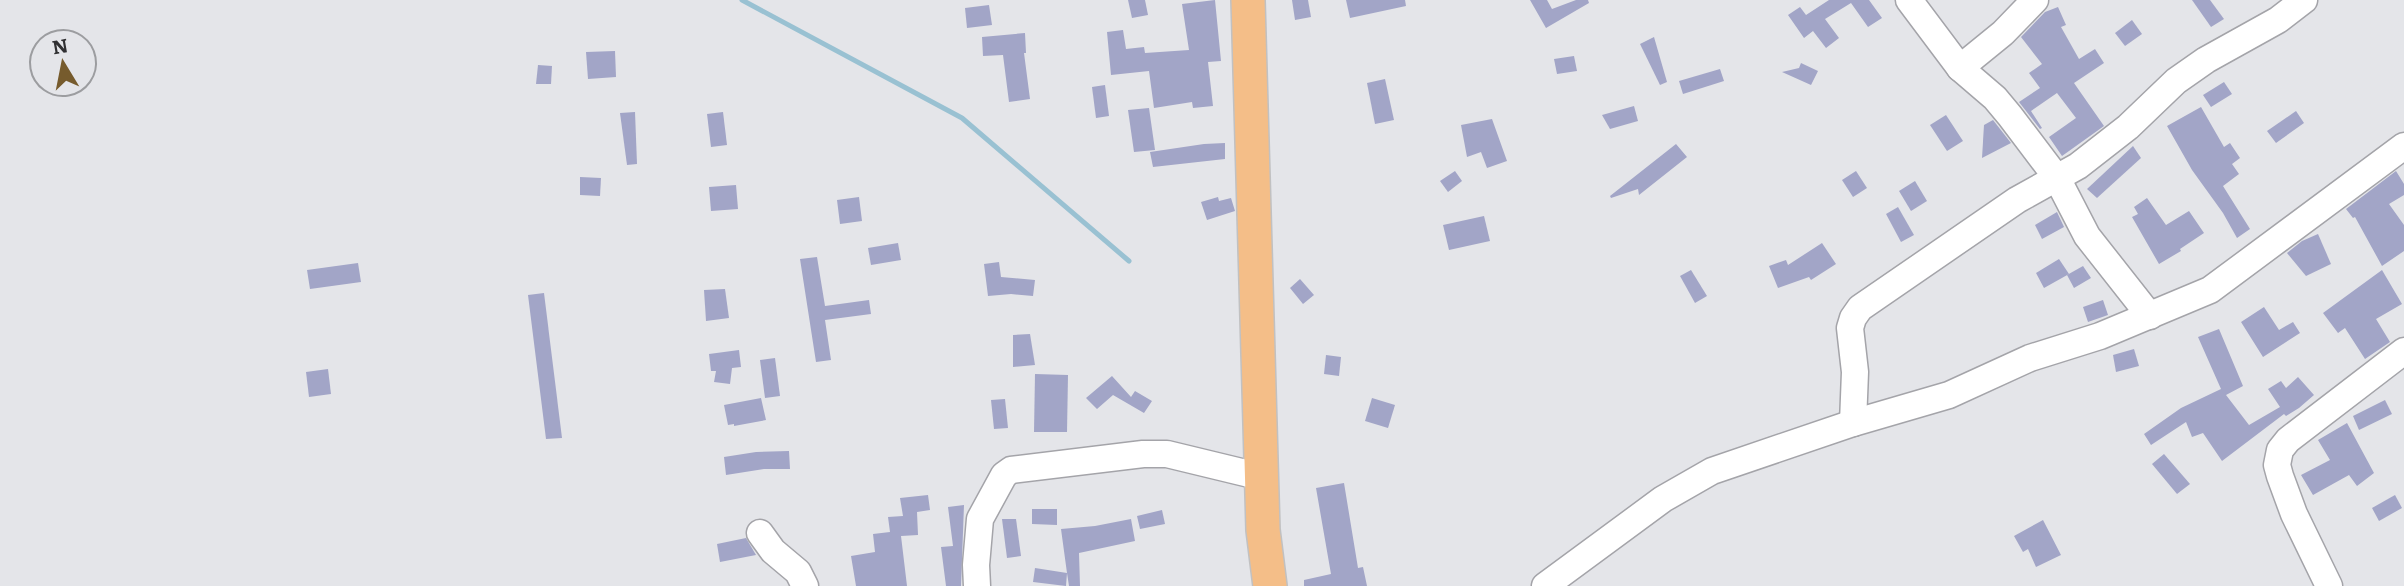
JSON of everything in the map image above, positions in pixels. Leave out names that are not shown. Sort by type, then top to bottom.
[{"type":"main road","points":[[1248,0],[1263,530],[1270,586]]},
{"type":"street","points":[[1909,0],[1960,68],[1995,98],[2057,178],[2087,236],[2150,316]]},
{"type":"street","points":[[1960,68],[2003,33],[2035,0]]},
{"type":"street","points":[[1853,423],[1855,372],[1850,328],[1860,308],[2017,200],[2078,166],[2128,127],[2176,81],[2206,60],[2278,20],[2304,0]]},
{"type":"street","points":[[1545,586],[1662,499],[1712,471],[1853,423],[1949,395],[2048,351],[2100,336],[2210,290],[2404,146]]},
{"type":"street","points":[[2329,586],[2294,514],[2280,476],[2277,465],[2280,450],[2288,440],[2404,351]]},
{"type":"street","points":[[977,586],[980,519],[1004,475],[1011,470],[1143,454],[1167,454],[1262,477]]},
{"type":"street","points":[[760,533],[773,551],[799,572],[805,586]]},
{"type":"building","points":[[1128,0],[1145,0],[1148,15],[1132,18]]},
{"type":"building","points":[[1215,0],[1221,61],[1208,62],[1213,106],[1193,108],[1192,102],[1154,108],[1149,71],[1111,75],[1107,32],[1123,30],[1126,49],[1144,47],[1145,53],[1189,50],[1182,4]]},
{"type":"building","points":[[1292,0],[1308,0],[1311,17],[1295,20]]},
{"type":"building","points":[[1346,0],[1405,0],[1406,6],[1350,18]]},
{"type":"building","points":[[1530,0],[1547,0],[1552,9],[1576,0],[1588,0],[1589,3],[1546,28]]},
{"type":"building","points":[[1829,0],[1869,0],[1882,18],[1868,27],[1851,3],[1825,19],[1839,38],[1826,48],[1813,31],[1804,38],[1788,15],[1800,7],[1806,15]]},
{"type":"building","points":[[2192,0],[2210,0],[2224,19],[2211,27]]},
{"type":"building","points":[[989,5],[992,25],[967,28],[965,8]]},
{"type":"building","points":[[2058,7],[2066,25],[2061,27],[2079,59],[2095,49],[2104,63],[2074,83],[2104,126],[2062,156],[2049,137],[2076,118],[2057,93],[2031,111],[2042,128],[2040,129],[2019,102],[2040,88],[2029,73],[2042,64],[2021,37],[2045,12]]},
{"type":"building","points":[[2132,20],[2142,34],[2125,46],[2115,33]]},
{"type":"building","points":[[1025,33],[1024,53],[1030,99],[1009,102],[1003,55],[983,56],[982,37]]},
{"type":"building","points":[[1654,37],[1667,82],[1660,85],[1640,44]]},
{"type":"building","points":[[615,51],[616,77],[588,79],[586,52]]},
{"type":"building","points":[[1574,56],[1577,71],[1557,74],[1554,59]]},
{"type":"building","points":[[1801,63],[1818,71],[1811,85],[1782,72],[1799,68]]},
{"type":"building","points":[[538,65],[552,66],[551,84],[536,84]]},
{"type":"building","points":[[1720,69],[1724,81],[1683,94],[1679,81]]},
{"type":"building","points":[[1385,79],[1394,120],[1375,124],[1367,83]]},
{"type":"building","points":[[2224,82],[2232,94],[2211,107],[2203,95]]},
{"type":"building","points":[[1105,85],[1109,116],[1096,118],[1092,87]]},
{"type":"building","points":[[1634,106],[1638,121],[1610,129],[1602,115]]},
{"type":"building","points":[[2201,107],[2224,147],[2230,143],[2240,158],[2232,164],[2239,174],[2223,186],[2250,229],[2237,238],[2223,213],[2192,170],[2167,126]]},
{"type":"building","points":[[1149,108],[1155,150],[1134,152],[1128,110]]},
{"type":"building","points":[[2296,111],[2304,123],[2276,143],[2267,131]]},
{"type":"building","points":[[635,112],[637,164],[627,165],[620,113]]},
{"type":"building","points":[[723,112],[727,145],[711,147],[707,114]]},
{"type":"building","points":[[1946,115],[1963,141],[1947,151],[1930,125]]},
{"type":"building","points":[[1492,119],[1507,161],[1487,168],[1481,152],[1467,157],[1461,125]]},
{"type":"building","points":[[1993,120],[2011,143],[1982,158],[1984,125]]},
{"type":"building","points":[[1225,143],[1225,159],[1153,167],[1150,152]]},
{"type":"building","points":[[1676,144],[1687,157],[1639,195],[1638,189],[1611,198],[1610,196]]},
{"type":"building","points":[[2133,146],[2141,158],[2097,198],[2087,189]]},
{"type":"building","points":[[1455,171],[1462,181],[1448,192],[1440,181]]},
{"type":"building","points":[[1856,171],[1867,188],[1853,197],[1842,180]]},
{"type":"building","points":[[2396,171],[2404,184],[2404,195],[2389,204],[2404,225],[2404,251],[2382,266],[2355,217],[2346,209]]},
{"type":"building","points":[[580,177],[601,178],[600,196],[580,195]]},
{"type":"building","points":[[1915,181],[1927,201],[1911,211],[1899,191]]},
{"type":"building","points":[[736,185],[738,209],[711,211],[709,187]]},
{"type":"building","points":[[859,197],[862,221],[840,224],[837,200]]},
{"type":"building","points":[[1218,197],[1219,201],[1231,198],[1235,211],[1207,220],[1201,202]]},
{"type":"building","points":[[2147,198],[2166,225],[2189,211],[2204,233],[2159,264],[2132,217],[2138,214],[2134,207]]},
{"type":"building","points":[[1898,207],[1914,235],[1901,242],[1886,214]]},
{"type":"building","points":[[2057,212],[2064,227],[2042,239],[2035,225]]},
{"type":"building","points":[[1484,216],[1490,241],[1449,250],[1443,225]]},
{"type":"building","points":[[2318,234],[2331,264],[2306,276],[2287,253],[2302,241]]},
{"type":"building","points":[[898,243],[901,260],[871,265],[868,248]]},
{"type":"building","points":[[1822,243],[1836,264],[1811,280],[1809,277],[1778,288],[1769,266],[1786,260],[1788,265]]},
{"type":"building","points":[[817,257],[825,306],[869,300],[871,314],[825,320],[831,360],[816,362],[800,259]]},
{"type":"building","points":[[2059,259],[2069,274],[2044,288],[2036,273]]},
{"type":"building","points":[[999,262],[1001,277],[1035,280],[1033,296],[988,296],[984,264]]},
{"type":"building","points":[[358,263],[361,282],[310,289],[307,270]]},
{"type":"building","points":[[2083,266],[2091,278],[2074,288],[2067,275]]},
{"type":"building","points":[[1691,270],[1707,296],[1695,303],[1680,276]]},
{"type":"building","points":[[2382,270],[2402,304],[2376,319],[2390,342],[2365,359],[2345,328],[2338,333],[2323,313]]},
{"type":"building","points":[[1300,279],[1314,295],[1303,304],[1290,288]]},
{"type":"building","points":[[725,289],[729,318],[706,321],[704,290]]},
{"type":"building","points":[[544,293],[562,438],[546,439],[528,295]]},
{"type":"building","points":[[2103,300],[2108,315],[2088,322],[2083,307]]},
{"type":"building","points":[[2264,307],[2279,330],[2293,322],[2300,333],[2263,357],[2241,322]]},
{"type":"building","points":[[2219,329],[2243,386],[2226,395],[2249,425],[2280,407],[2268,389],[2281,381],[2286,388],[2298,377],[2314,395],[2222,461],[2203,433],[2192,437],[2186,422],[2151,445],[2144,434],[2181,408],[2221,389],[2198,337]]},
{"type":"building","points":[[1030,334],[1035,365],[1013,367],[1013,335]]},
{"type":"building","points":[[2134,349],[2139,366],[2116,372],[2113,355]]},
{"type":"building","points":[[739,350],[741,367],[732,368],[730,384],[714,382],[716,371],[711,371],[709,354]]},
{"type":"building","points":[[1326,355],[1341,357],[1339,376],[1324,374]]},
{"type":"building","points":[[775,358],[780,396],[765,398],[760,360]]},
{"type":"building","points":[[328,369],[331,394],[309,397],[306,372]]},
{"type":"building","points":[[1035,374],[1068,375],[1067,432],[1034,432]]},
{"type":"building","points":[[1112,376],[1131,397],[1135,391],[1152,401],[1144,413],[1113,395],[1097,409],[1086,398]]},
{"type":"building","points":[[761,398],[766,420],[728,425],[724,405]]},
{"type":"building","points":[[1372,398],[1395,405],[1388,428],[1365,421]]},
{"type":"building","points":[[1005,399],[1008,428],[994,429],[991,400]]},
{"type":"building","points":[[2385,400],[2392,414],[2359,430],[2353,416]]},
{"type":"building","points":[[2347,423],[2374,473],[2357,486],[2349,475],[2313,495],[2301,475],[2330,460],[2318,440]]},
{"type":"building","points":[[789,451],[790,469],[764,469],[726,475],[724,457]]},
{"type":"building","points":[[2164,454],[2190,484],[2177,494],[2152,464]]},
{"type":"building","points":[[1344,483],[1358,568],[1363,567],[1367,586],[1304,586],[1304,580],[1331,574],[1316,488]]},
{"type":"building","points":[[928,495],[930,510],[917,512],[918,535],[901,536],[907,586],[856,586],[851,556],[875,552],[873,534],[890,532],[888,517],[903,516],[900,498]]},
{"type":"building","points":[[2395,495],[2402,508],[2379,521],[2372,508]]},
{"type":"building","points":[[964,505],[961,586],[946,586],[941,547],[953,546],[948,507]]},
{"type":"building","points":[[1032,509],[1057,509],[1057,525],[1032,524]]},
{"type":"building","points":[[1162,510],[1165,524],[1140,529],[1137,516]]},
{"type":"building","points":[[1002,519],[1016,519],[1021,556],[1007,558]]},
{"type":"building","points":[[1131,519],[1135,541],[1079,553],[1080,586],[1069,586],[1061,529]]},
{"type":"building","points":[[2043,520],[2061,555],[2036,567],[2028,549],[2023,552],[2014,536]]},
{"type":"building","points":[[746,538],[756,555],[720,562],[717,544]]},
{"type":"building","points":[[1035,568],[1067,573],[1066,586],[1033,582]]},
{"type":"waterway","points":[[742,0],[962,118],[1129,261]]}]
